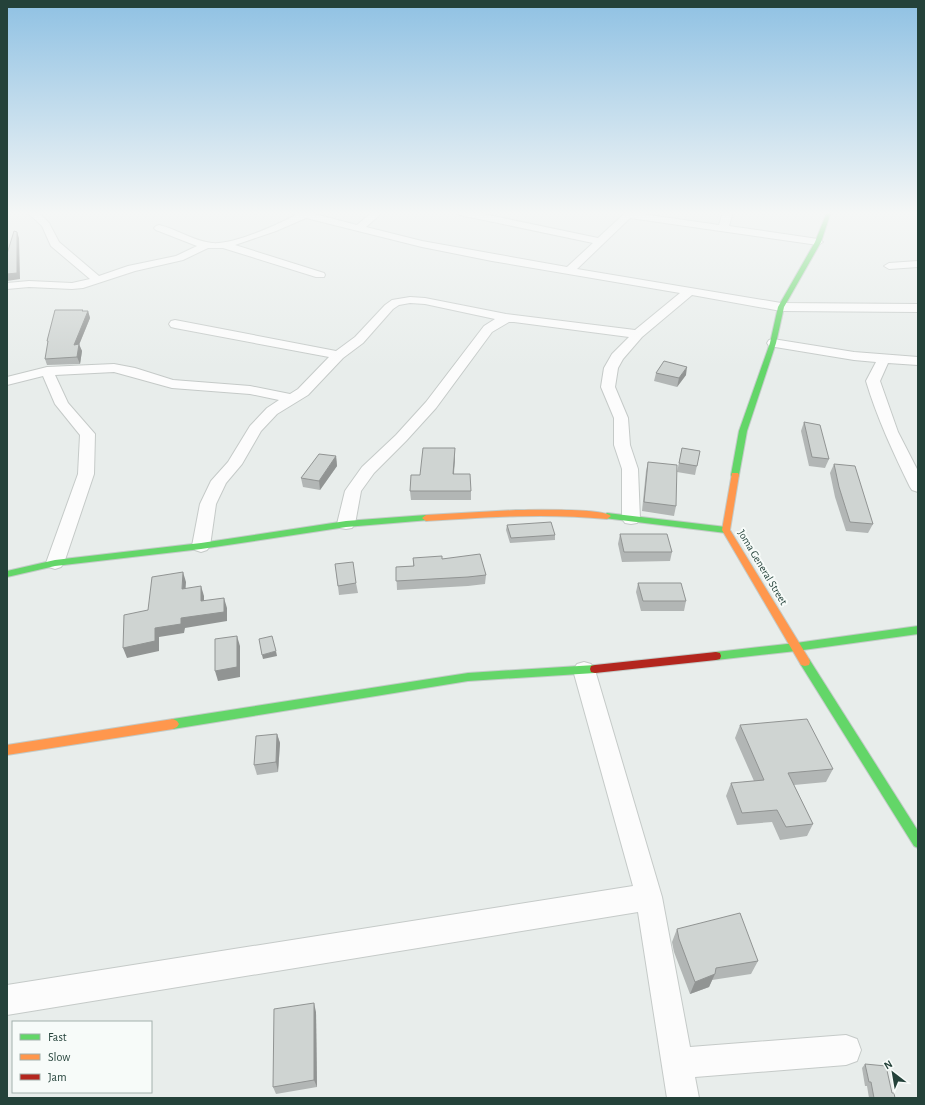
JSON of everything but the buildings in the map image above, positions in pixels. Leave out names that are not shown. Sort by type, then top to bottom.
[{"type":"street","points":[[78,264],[98,280]]},
{"type":"street","points":[[7,286],[29,284],[72,286],[98,280],[132,268],[153,264]]},
{"type":"street","points":[[283,264],[320,275]]},
{"type":"street","points":[[526,264],[781,307],[918,308]]},
{"type":"street","points":[[569,271],[577,264]]},
{"type":"street","name":"Joma General Street","points":[[806,264],[781,307],[774,343],[743,431],[726,530],[796,647],[918,842]]},
{"type":"street","points":[[890,266],[918,264]]},
{"type":"street","points":[[631,519],[630,469],[622,445],[621,418],[608,387],[610,368],[617,357],[638,334],[689,292]]},
{"type":"street","points":[[200,546],[208,504],[219,481],[234,464],[255,429],[272,410],[294,399],[302,392],[338,355],[359,340],[389,307],[396,302],[410,300],[425,301],[506,318],[638,334]]},
{"type":"street","points":[[346,524],[353,491],[368,470],[402,438],[431,405],[488,329],[506,318]]},
{"type":"street","points":[[175,324],[338,355]]},
{"type":"street","points":[[774,343],[854,356],[918,361]]},
{"type":"street","points":[[884,358],[873,381],[891,432],[918,486]]},
{"type":"street","points":[[7,381],[47,371],[114,368],[130,371],[172,384],[250,390],[294,399]]},
{"type":"street","points":[[47,371],[62,404],[88,434],[86,474],[54,563]]},
{"type":"street","points":[[7,574],[54,563],[200,546],[346,524],[476,515],[573,513],[726,530]]},
{"type":"street","points":[[7,750],[468,677],[584,670],[796,647],[918,630]]},
{"type":"street","points":[[584,670],[649,897],[683,1098]]},
{"type":"street","points":[[7,1000],[649,897]]},
{"type":"street","points":[[678,1063],[846,1050]]},
{"type":"traffic: fast","points":[[735,475],[743,431],[773,343],[781,307],[806,264]]},
{"type":"traffic: fast","points":[[607,516],[726,530]]},
{"type":"traffic: fast","points":[[7,574],[55,563],[201,546],[346,524],[426,518]]},
{"type":"traffic: fast","points":[[716,656],[796,647],[918,630]]},
{"type":"traffic: fast","points":[[805,662],[918,842]]},
{"type":"traffic: fast","points":[[173,724],[468,677],[595,669]]},
{"type":"traffic: slow","points":[[735,475],[726,530],[805,662]]},
{"type":"traffic: slow","points":[[426,518],[539,513],[607,516]]},
{"type":"traffic: slow","points":[[7,750],[173,724]]},
{"type":"traffic: jam","points":[[595,669],[716,656]]}]
